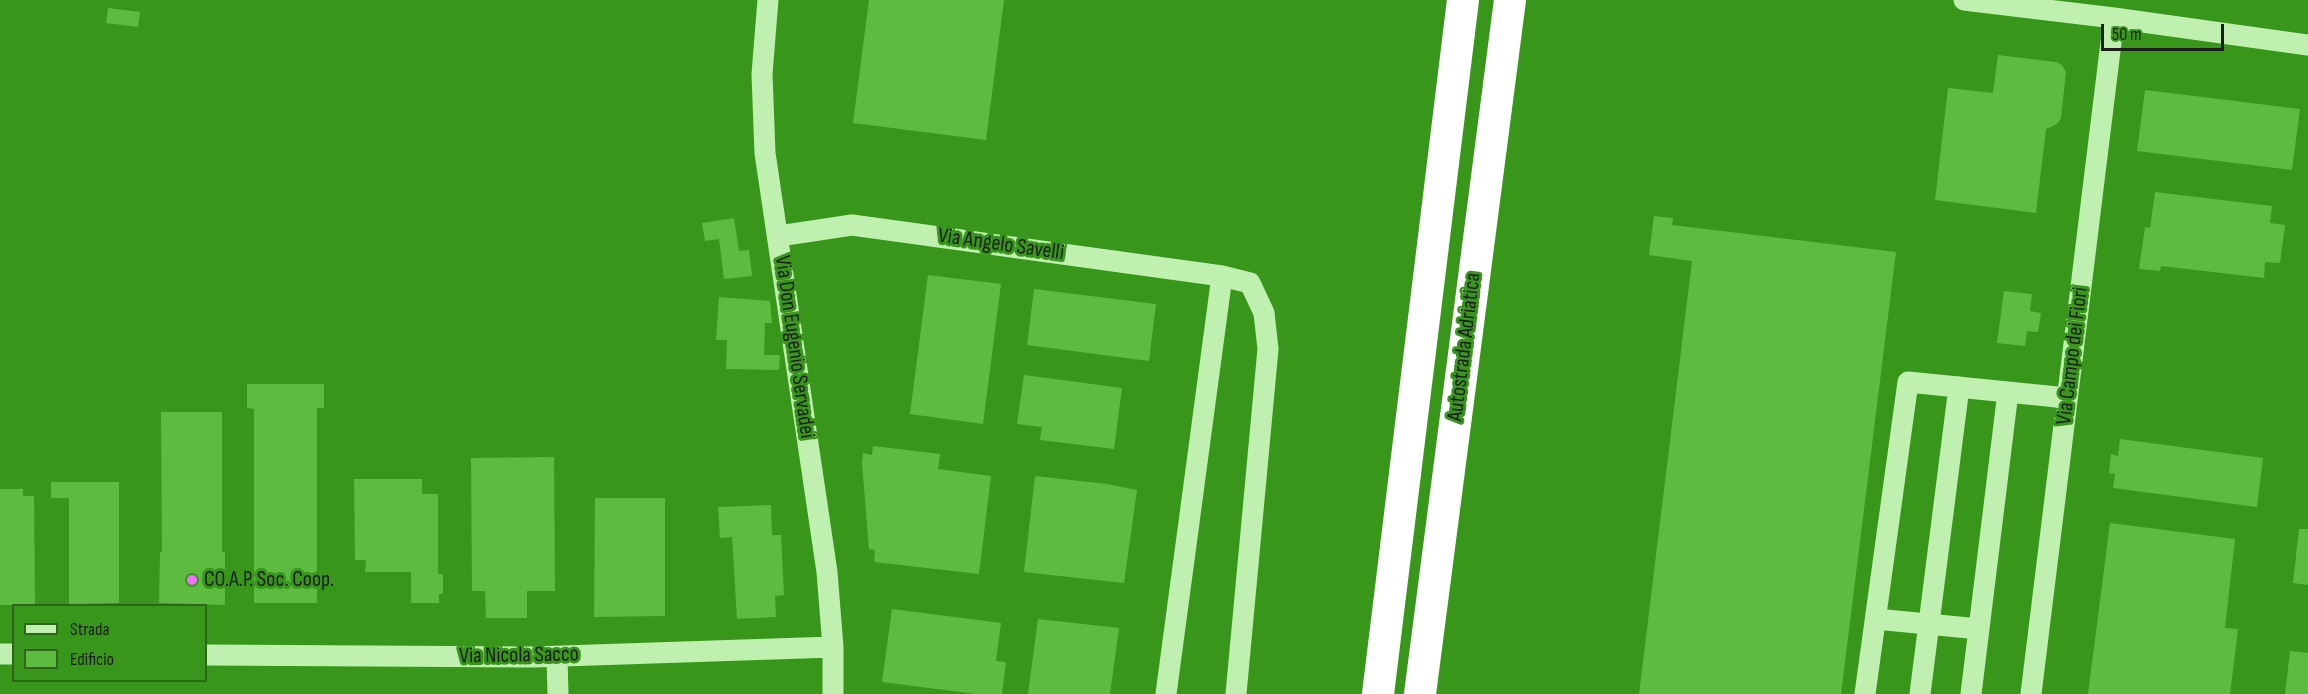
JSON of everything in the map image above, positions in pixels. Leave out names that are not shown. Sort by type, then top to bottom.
[{"type":"highway","name":"Autostrada Adriatica","points":[[1378,694],[1462,0]]},
{"type":"highway","name":"Autostrada Adriatica","points":[[1420,694],[1510,0]]},
{"type":"street","name":"Via Don Eugenio Servadei","points":[[768,0],[762,74],[765,153],[827,572],[833,648],[833,694]]},
{"type":"street","points":[[1964,0],[2308,45]]},
{"type":"street","name":"Via Campo dei Fiori","points":[[2031,694],[2114,18]]},
{"type":"street","name":"Via Angelo Savelli","points":[[779,236],[852,225],[1222,276],[1250,283],[1264,313],[1269,350],[1236,694]]},
{"type":"street","points":[[1166,694],[1222,276]]},
{"type":"street","points":[[1865,694],[1908,382],[2067,398]]},
{"type":"street","points":[[1920,694],[1959,387]]},
{"type":"street","points":[[1971,694],[2008,392]]},
{"type":"street","points":[[1876,619],[1929,626],[1979,629]]},
{"type":"street","name":"Via Nicola Sacco","points":[[207,655],[557,657],[833,648]]},
{"type":"street","points":[[557,657],[558,694]]},
{"type":"building","points":[[869,0],[1004,0],[986,140],[853,123]]},
{"type":"building","points":[[108,8],[140,12],[138,27],[106,23]]},
{"type":"building","points":[[1998,55],[2056,62],[2062,65],[2066,72],[2061,118],[2057,124],[2046,129],[2036,213],[1935,200],[1948,88],[1993,93]]},
{"type":"building","points":[[2145,90],[2300,109],[2292,170],[2137,151]]},
{"type":"building","points":[[2155,192],[2272,206],[2270,223],[2285,225],[2280,263],[2265,262],[2264,278],[2161,266],[2160,271],[2139,269],[2145,227],[2150,228]]},
{"type":"building","points":[[1654,216],[1673,218],[1672,225],[1896,252],[1841,694],[1639,694],[1692,261],[1649,255]]},
{"type":"building","points":[[734,218],[739,251],[749,250],[752,276],[724,279],[719,239],[705,241],[702,223]]},
{"type":"building","points":[[928,275],[1001,284],[983,424],[910,414]]},
{"type":"building","points":[[1034,289],[1156,304],[1149,361],[1027,345]]},
{"type":"building","points":[[2004,291],[2032,294],[2030,311],[2041,313],[2038,332],[2027,331],[2025,346],[1997,343]]},
{"type":"building","points":[[719,297],[770,301],[772,323],[765,323],[764,355],[780,355],[779,370],[726,369],[727,340],[716,340]]},
{"type":"building","points":[[1024,375],[1122,388],[1114,449],[1040,440],[1042,427],[1017,424]]},
{"type":"building","points":[[247,384],[324,384],[324,408],[317,408],[317,603],[254,603],[254,409],[247,408]]},
{"type":"building","points":[[161,412],[222,412],[222,552],[225,552],[225,605],[159,603],[160,552],[162,552]]},
{"type":"building","points":[[2120,439],[2263,458],[2257,507],[2113,488],[2115,474],[2109,473],[2111,454],[2118,456]]},
{"type":"building","points":[[873,446],[940,454],[938,469],[991,476],[979,574],[874,562],[875,550],[869,549],[862,463],[863,453],[872,455]]},
{"type":"building","points":[[554,457],[555,591],[527,591],[527,618],[486,618],[485,591],[472,591],[471,458]]},
{"type":"building","points":[[1035,476],[1107,484],[1137,490],[1124,583],[1024,572]]},
{"type":"building","points":[[354,479],[422,479],[422,494],[438,494],[438,574],[443,574],[443,594],[439,594],[439,603],[411,603],[411,572],[365,572],[366,560],[355,560]]},
{"type":"building","points":[[51,482],[119,482],[119,603],[69,604],[69,498],[51,498]]},
{"type":"building","points":[[0,489],[23,489],[23,496],[34,496],[35,604],[0,605]]},
{"type":"building","points":[[595,498],[665,498],[665,616],[594,617]]},
{"type":"building","points":[[771,505],[772,535],[781,535],[784,595],[775,596],[776,617],[737,619],[732,537],[720,538],[718,507]]},
{"type":"building","points":[[2110,523],[2235,539],[2225,628],[2238,629],[2230,694],[2088,694]]},
{"type":"building","points":[[2299,529],[2308,529],[2308,585],[2293,583]]},
{"type":"building","points":[[892,609],[1001,623],[996,661],[1006,662],[1002,694],[976,694],[882,682]]},
{"type":"building","points":[[1038,619],[1119,628],[1110,694],[1028,694]]},
{"type":"building","points":[[2290,651],[2308,653],[2308,694],[2285,694]]},
{"type":"place","name":"CO.A.P. Soc. Coop.","points":[[192,580]]}]
